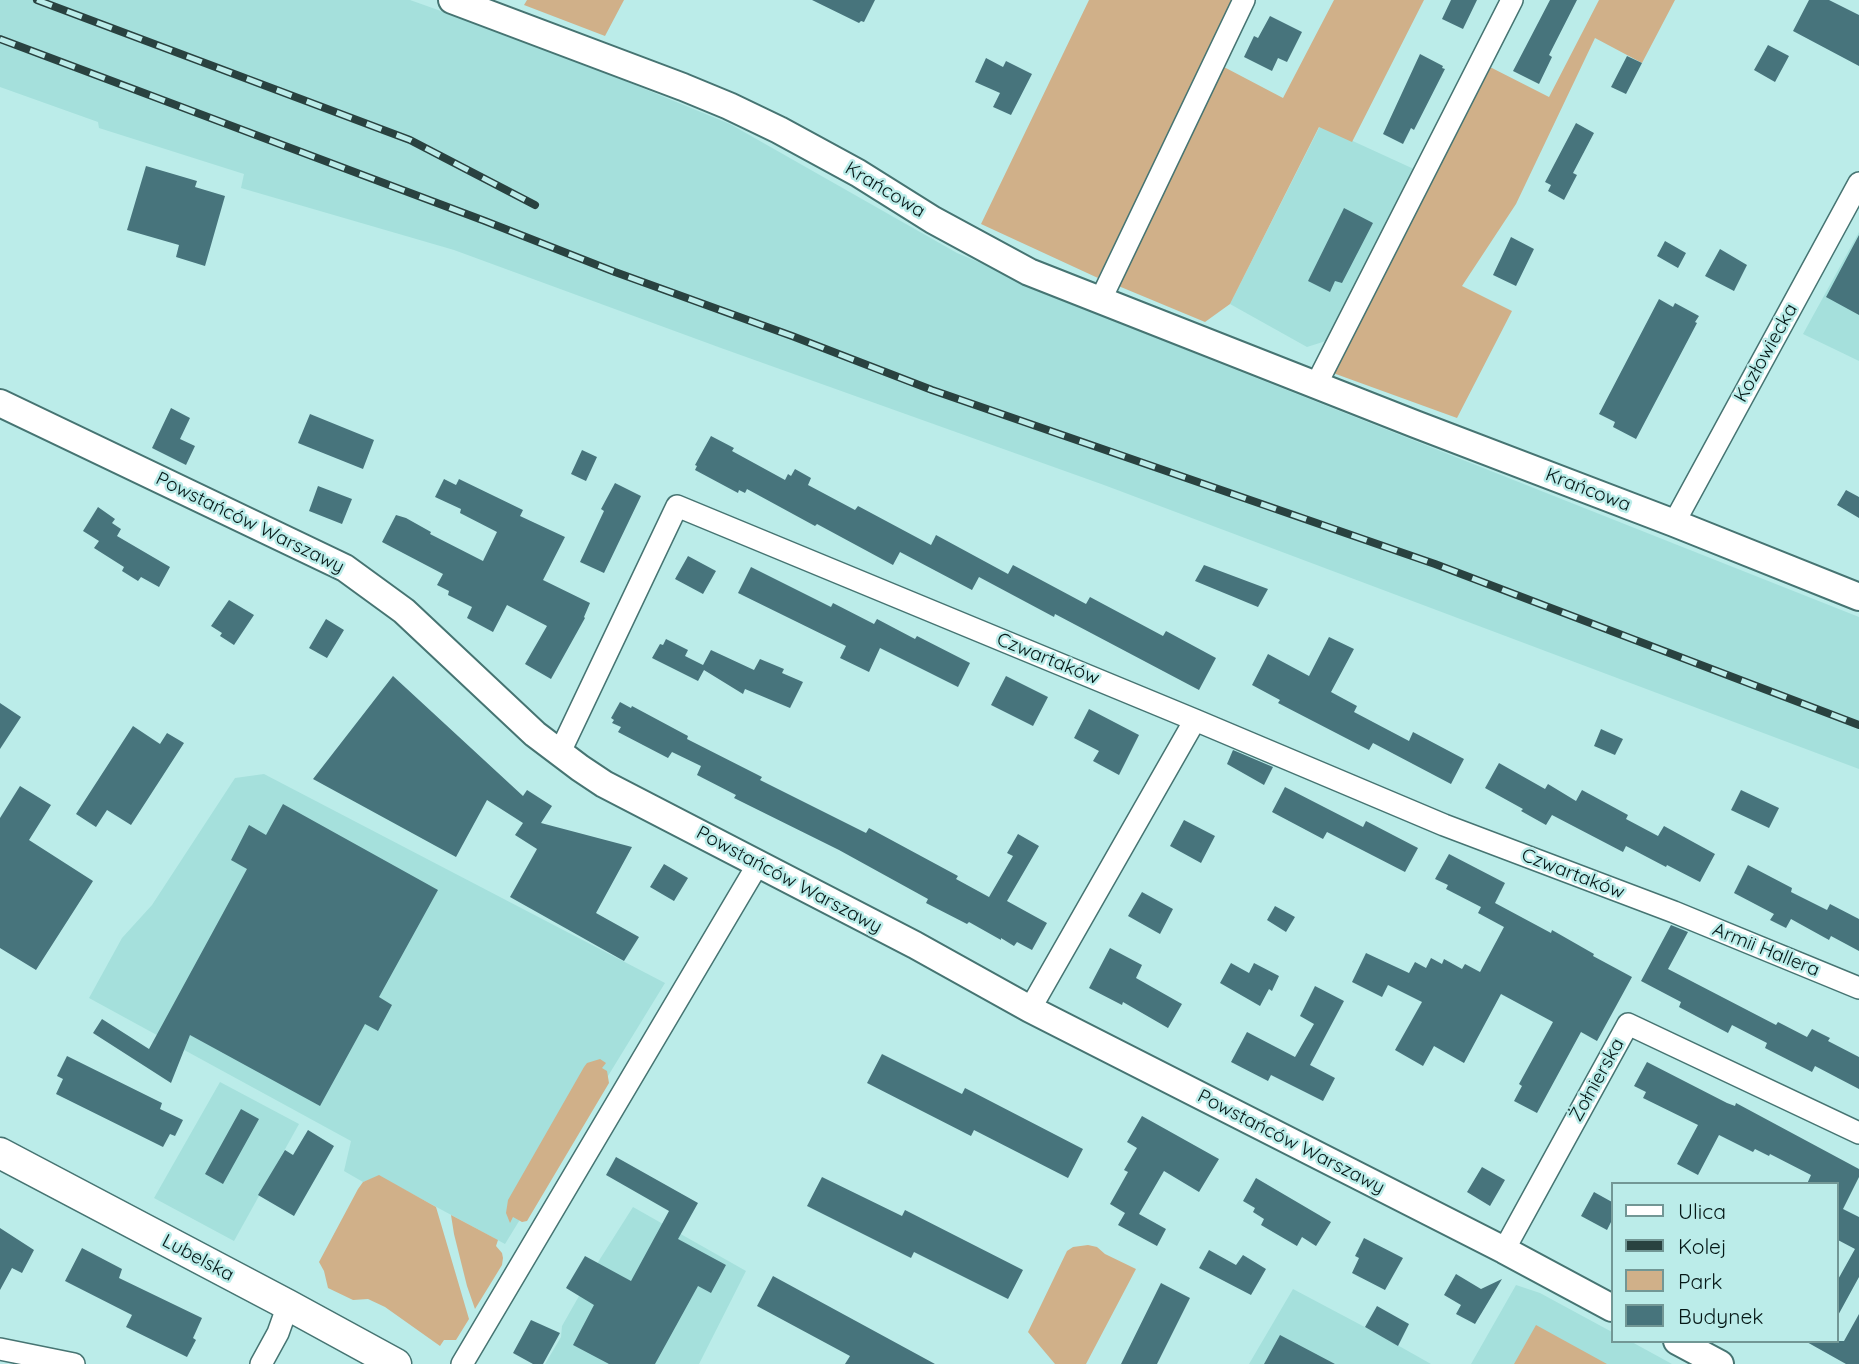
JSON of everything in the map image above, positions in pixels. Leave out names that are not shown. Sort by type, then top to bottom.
[{"type":"main road","name":"Lubelska","points":[[0,1153],[396,1364]]},
{"type":"street","name":"Krańcowa","points":[[452,0],[729,106],[858,173],[933,220],[1029,272],[1859,597]]},
{"type":"street","points":[[1100,301],[1244,0]]},
{"type":"street","points":[[1316,385],[1513,0]]},
{"type":"street","name":"Kozłowiecka","points":[[1674,523],[1859,183]]},
{"type":"street","name":"Powstańców Warszawy","points":[[0,403],[345,568],[404,611],[535,734],[604,784],[915,945],[1030,1009],[1504,1250],[1610,1307]]},
{"type":"street","name":"Czwartaków","points":[[559,752],[677,506],[1444,825],[1674,912]]},
{"type":"street","points":[[1030,1009],[1195,720]]},
{"type":"street","points":[[462,1364],[758,864]]},
{"type":"street","name":"Armii Hallera","points":[[1674,912],[1859,988]]},
{"type":"street","name":"Żołnierska","points":[[1504,1250],[1628,1024],[1859,1133]]},
{"type":"street","points":[[261,1364],[278,1333],[288,1305]]},
{"type":"street","points":[[1681,1343],[1720,1364]]},
{"type":"street","points":[[0,1349],[74,1364]]},
{"type":"shaded area","points":[[0,0],[410,0],[545,48],[730,124],[957,253],[1211,360],[1859,617],[1859,769],[1104,485],[454,250],[241,188],[244,174],[99,128],[98,122],[0,87]]},
{"type":"shaded area","points":[[1320,126],[1416,170],[1329,340],[1307,347],[1230,304]]},
{"type":"shaded area","points":[[1859,232],[1859,361],[1803,334]]},
{"type":"shaded area","points":[[264,774],[665,983],[505,1244],[379,1176],[363,1182],[344,1171],[351,1141],[89,998],[122,938],[152,905],[235,778]]},
{"type":"shaded area","points":[[220,1082],[299,1124],[234,1241],[154,1198]]},
{"type":"shaded area","points":[[633,1207],[746,1271],[699,1364],[545,1364],[561,1337],[562,1326]]},
{"type":"shaded area","points":[[1516,1285],[1540,1293],[1610,1331],[1610,1343],[1634,1343],[1672,1364],[1471,1364]]},
{"type":"shaded area","points":[[1293,1289],[1376,1333],[1431,1364],[1249,1364]]},
{"type":"green space","points":[[527,0],[624,0],[605,36],[524,5]]},
{"type":"green space","points":[[1089,0],[1233,0],[1098,278],[981,224]]},
{"type":"green space","points":[[1334,0],[1424,0],[1352,142],[1319,127],[1230,304],[1205,322],[1116,285],[1224,67],[1283,98]]},
{"type":"green space","points":[[1599,0],[1675,0],[1642,63],[1595,38],[1516,204],[1462,286],[1512,311],[1457,418],[1333,373],[1488,66],[1549,97]]},
{"type":"green space","points":[[600,1059],[606,1063],[602,1068],[607,1071],[609,1083],[527,1221],[522,1222],[513,1217],[510,1223],[506,1213],[508,1200],[584,1067],[587,1063]]},
{"type":"green space","points":[[379,1175],[436,1207],[469,1319],[456,1340],[444,1340],[440,1346],[385,1307],[368,1299],[353,1300],[328,1288],[319,1262],[358,1189],[363,1182]]},
{"type":"green space","points":[[451,1215],[498,1240],[496,1246],[502,1253],[502,1265],[475,1309],[467,1286]]},
{"type":"green space","points":[[1073,1247],[1097,1247],[1105,1254],[1136,1269],[1086,1364],[1055,1364],[1028,1332],[1067,1251]]},
{"type":"green space","points":[[1536,1325],[1607,1364],[1514,1364]]},
{"type":"building","points":[[812,0],[875,0],[864,22],[859,23]]},
{"type":"building","points":[[1451,0],[1477,0],[1463,29],[1442,19]]},
{"type":"building","points":[[1550,0],[1577,0],[1549,55],[1552,57],[1539,84],[1513,71]]},
{"type":"building","points":[[1809,0],[1829,0],[1859,15],[1859,66],[1793,31]]},
{"type":"building","points":[[1270,16],[1302,32],[1287,62],[1278,58],[1272,71],[1244,57],[1254,36],[1258,38]]},
{"type":"building","points":[[1768,45],[1789,56],[1775,82],[1754,70]]},
{"type":"building","points":[[1420,54],[1445,69],[1414,130],[1411,128],[1403,144],[1383,134]]},
{"type":"building","points":[[1627,56],[1642,63],[1626,94],[1611,87]]},
{"type":"building","points":[[986,58],[1003,67],[1006,61],[1032,74],[1011,115],[993,107],[1000,93],[975,82]]},
{"type":"building","points":[[1576,123],[1594,133],[1573,173],[1577,175],[1564,200],[1548,191],[1551,185],[1545,182]]},
{"type":"building","points":[[146,166],[197,181],[195,187],[225,196],[205,266],[176,257],[179,245],[127,230]]},
{"type":"building","points":[[1344,208],[1373,223],[1342,283],[1335,281],[1330,292],[1308,281]]},
{"type":"building","points":[[1859,235],[1859,315],[1826,297]]},
{"type":"building","points":[[1511,237],[1534,249],[1516,286],[1493,275]]},
{"type":"building","points":[[1665,241],[1686,253],[1678,268],[1657,256]]},
{"type":"building","points":[[1720,249],[1747,265],[1734,291],[1705,276]]},
{"type":"building","points":[[1659,299],[1673,307],[1675,303],[1699,316],[1636,439],[1613,427],[1615,422],[1599,414]]},
{"type":"building","points":[[171,408],[190,418],[180,439],[195,446],[186,465],[152,448]]},
{"type":"building","points":[[310,414],[374,440],[363,469],[298,443]]},
{"type":"building","points":[[711,436],[734,448],[732,451],[785,480],[795,469],[811,478],[808,485],[855,510],[858,506],[931,545],[936,535],[1008,574],[1013,565],[1086,604],[1090,597],[1163,636],[1166,631],[1216,658],[1199,690],[979,577],[972,590],[900,552],[893,565],[747,489],[745,493],[739,490],[738,493],[695,470],[695,465]]},
{"type":"building","points":[[582,450],[597,457],[586,481],[571,474]]},
{"type":"building","points":[[444,479],[456,485],[459,479],[523,510],[520,516],[565,537],[543,580],[590,603],[585,618],[551,679],[525,664],[547,626],[507,605],[493,632],[467,618],[472,607],[448,595],[449,591],[437,585],[443,574],[382,542],[396,515],[483,561],[497,532],[460,513],[461,509],[435,497]]},
{"type":"building","points":[[615,483],[641,496],[604,573],[580,562],[604,511],[601,509]]},
{"type":"building","points":[[318,486],[352,499],[342,524],[309,511]]},
{"type":"building","points":[[1846,490],[1859,497],[1859,518],[1837,505]]},
{"type":"building","points":[[98,507],[115,519],[112,523],[121,529],[117,536],[170,567],[159,587],[141,577],[138,581],[122,571],[124,567],[94,548],[99,541],[83,531]]},
{"type":"building","points":[[688,556],[716,571],[703,594],[675,579]]},
{"type":"building","points":[[1204,565],[1268,589],[1258,607],[1195,581]]},
{"type":"building","points":[[751,567],[831,607],[833,603],[874,624],[877,619],[970,663],[958,687],[880,648],[869,672],[840,658],[846,646],[738,593]]},
{"type":"building","points":[[229,600],[254,615],[234,645],[211,626]]},
{"type":"building","points":[[326,619],[344,630],[327,658],[309,648]]},
{"type":"building","points":[[1329,637],[1354,649],[1331,692],[1357,706],[1354,712],[1409,741],[1413,732],[1464,759],[1451,784],[1373,743],[1369,750],[1278,703],[1280,700],[1252,685],[1268,654],[1309,676]]},
{"type":"building","points":[[666,639],[688,650],[685,656],[703,665],[711,650],[754,670],[760,659],[784,669],[782,673],[803,682],[790,708],[745,689],[743,694],[704,670],[698,681],[652,658]]},
{"type":"building","points":[[393,676],[523,796],[527,790],[552,806],[541,823],[632,847],[596,913],[639,937],[624,961],[510,897],[537,849],[515,835],[523,823],[487,800],[456,857],[313,779]]},
{"type":"building","points":[[1006,676],[1048,697],[1033,726],[991,705]]},
{"type":"building","points":[[620,702],[762,777],[760,780],[866,833],[869,828],[958,876],[956,879],[989,897],[1013,856],[1007,853],[1018,834],[1039,846],[1007,901],[1047,923],[1032,950],[1017,942],[1014,946],[969,922],[967,924],[926,903],[928,899],[839,850],[734,798],[736,795],[697,775],[701,766],[672,752],[668,758],[618,732],[621,727],[612,723],[614,720],[611,718]]},
{"type":"building","points":[[0,703],[21,717],[0,749]]},
{"type":"building","points":[[1089,709],[1139,735],[1119,775],[1093,761],[1099,751],[1074,738]]},
{"type":"building","points":[[133,726],[160,744],[167,733],[184,743],[131,825],[107,810],[96,827],[76,814]]},
{"type":"building","points":[[1601,729],[1623,739],[1615,755],[1594,746]]},
{"type":"building","points":[[1233,750],[1273,767],[1264,785],[1227,764]]},
{"type":"building","points":[[1499,763],[1545,789],[1548,784],[1576,801],[1582,790],[1628,815],[1626,819],[1658,836],[1664,826],[1715,854],[1700,882],[1626,846],[1623,852],[1552,815],[1546,825],[1485,788]]},
{"type":"building","points":[[20,786],[51,805],[29,840],[93,881],[36,970],[0,948],[0,818]]},
{"type":"building","points":[[1285,787],[1363,827],[1366,821],[1418,848],[1405,872],[1327,832],[1323,839],[1272,812]]},
{"type":"building","points":[[1741,790],[1779,808],[1769,828],[1731,810]]},
{"type":"building","points":[[283,804],[438,890],[379,997],[392,1005],[378,1031],[365,1024],[320,1106],[190,1035],[171,1083],[93,1033],[102,1019],[149,1049],[247,869],[231,860],[249,825],[266,835]]},
{"type":"building","points":[[1184,820],[1215,836],[1201,863],[1170,846]]},
{"type":"building","points":[[1449,854],[1505,883],[1495,903],[1551,933],[1552,930],[1632,977],[1597,1041],[1581,1032],[1537,1113],[1514,1101],[1522,1086],[1519,1084],[1553,1022],[1501,994],[1464,1063],[1434,1046],[1423,1066],[1395,1050],[1422,1002],[1388,985],[1382,997],[1352,982],[1366,953],[1409,973],[1415,962],[1426,968],[1431,958],[1442,964],[1444,959],[1462,969],[1465,964],[1480,972],[1504,927],[1478,913],[1481,907],[1446,889],[1448,885],[1435,879]]},
{"type":"building","points":[[664,864],[688,878],[674,901],[650,887]]},
{"type":"building","points":[[1748,865],[1792,888],[1791,892],[1827,910],[1830,904],[1859,919],[1859,951],[1831,936],[1829,940],[1791,919],[1786,928],[1770,920],[1774,914],[1734,893]]},
{"type":"building","points":[[1142,892],[1173,909],[1160,934],[1128,916]]},
{"type":"building","points":[[1275,906],[1295,917],[1286,932],[1267,920]]},
{"type":"building","points":[[1671,925],[1688,932],[1668,969],[1776,1025],[1778,1022],[1807,1037],[1812,1029],[1830,1038],[1828,1041],[1859,1057],[1859,1089],[1815,1066],[1812,1072],[1765,1048],[1767,1043],[1732,1025],[1728,1033],[1679,1007],[1681,1002],[1641,981]]},
{"type":"building","points":[[1110,948],[1142,965],[1136,978],[1182,1004],[1168,1028],[1123,1002],[1122,1005],[1089,988]]},
{"type":"building","points":[[1231,963],[1249,973],[1254,963],[1279,976],[1272,991],[1269,989],[1260,1006],[1220,983]]},
{"type":"building","points":[[1315,986],[1344,1001],[1310,1065],[1335,1078],[1323,1101],[1271,1075],[1268,1081],[1231,1062],[1247,1032],[1295,1057],[1314,1024],[1300,1016]]},
{"type":"building","points":[[882,1054],[962,1094],[965,1088],[1083,1149],[1068,1178],[974,1130],[971,1136],[867,1083]]},
{"type":"building","points":[[67,1056],[162,1103],[160,1109],[183,1120],[175,1136],[170,1134],[163,1147],[56,1094],[63,1079],[57,1076]]},
{"type":"building","points":[[1647,1062],[1727,1103],[1735,1106],[1736,1103],[1859,1169],[1859,1177],[1843,1209],[1859,1217],[1859,1277],[1838,1315],[1838,1279],[1855,1249],[1838,1240],[1838,1182],[1808,1182],[1811,1175],[1770,1154],[1769,1156],[1755,1149],[1753,1152],[1719,1135],[1698,1175],[1677,1164],[1698,1125],[1643,1098],[1646,1092],[1634,1086]]},
{"type":"building","points":[[241,1109],[259,1119],[223,1184],[205,1174]]},
{"type":"building","points":[[1142,1116],[1219,1159],[1199,1192],[1164,1171],[1139,1214],[1166,1229],[1157,1246],[1118,1225],[1125,1213],[1110,1204],[1128,1172],[1124,1170],[1137,1148],[1127,1142]]},
{"type":"building","points":[[308,1130],[334,1146],[294,1216],[258,1195],[285,1150],[293,1155]]},
{"type":"building","points":[[616,1157],[698,1203],[678,1239],[726,1265],[711,1293],[698,1286],[655,1364],[609,1364],[573,1345],[594,1305],[566,1288],[585,1256],[631,1281],[669,1211],[606,1175]]},
{"type":"building","points":[[1482,1167],[1505,1180],[1490,1206],[1467,1192]]},
{"type":"building","points":[[822,1177],[902,1216],[905,1210],[1023,1270],[1008,1299],[914,1252],[911,1258],[807,1206]]},
{"type":"building","points":[[1256,1178],[1331,1222],[1316,1246],[1302,1237],[1297,1246],[1261,1225],[1264,1219],[1253,1212],[1255,1208],[1243,1201]]},
{"type":"building","points":[[1594,1192],[1610,1201],[1610,1224],[1607,1230],[1581,1216]]},
{"type":"building","points":[[0,1228],[34,1250],[22,1273],[12,1268],[0,1290]]},
{"type":"building","points":[[1364,1238],[1403,1258],[1385,1290],[1352,1273],[1359,1258],[1355,1256]]},
{"type":"building","points":[[82,1248],[122,1269],[119,1278],[202,1318],[193,1338],[196,1340],[187,1357],[126,1327],[132,1315],[65,1281]]},
{"type":"building","points":[[1209,1250],[1236,1265],[1243,1255],[1266,1269],[1251,1295],[1199,1268]]},
{"type":"building","points":[[1456,1274],[1481,1289],[1502,1279],[1475,1324],[1456,1314],[1461,1305],[1444,1295]]},
{"type":"building","points":[[773,1276],[935,1364],[845,1364],[850,1356],[757,1306]]},
{"type":"building","points":[[1161,1283],[1190,1298],[1157,1364],[1121,1364]]},
{"type":"building","points":[[1377,1306],[1409,1324],[1398,1346],[1365,1327]]},
{"type":"building","points":[[1859,1314],[1859,1364],[1846,1364],[1809,1343],[1838,1343],[1844,1341]]},
{"type":"building","points":[[531,1320],[560,1333],[543,1364],[533,1364],[513,1353]]},
{"type":"building","points":[[1280,1335],[1335,1364],[1264,1364]]},
{"type":"railway","points":[[37,0],[410,140],[535,205]]},
{"type":"railway","points":[[0,39],[932,390],[1435,564],[1859,725]]}]
